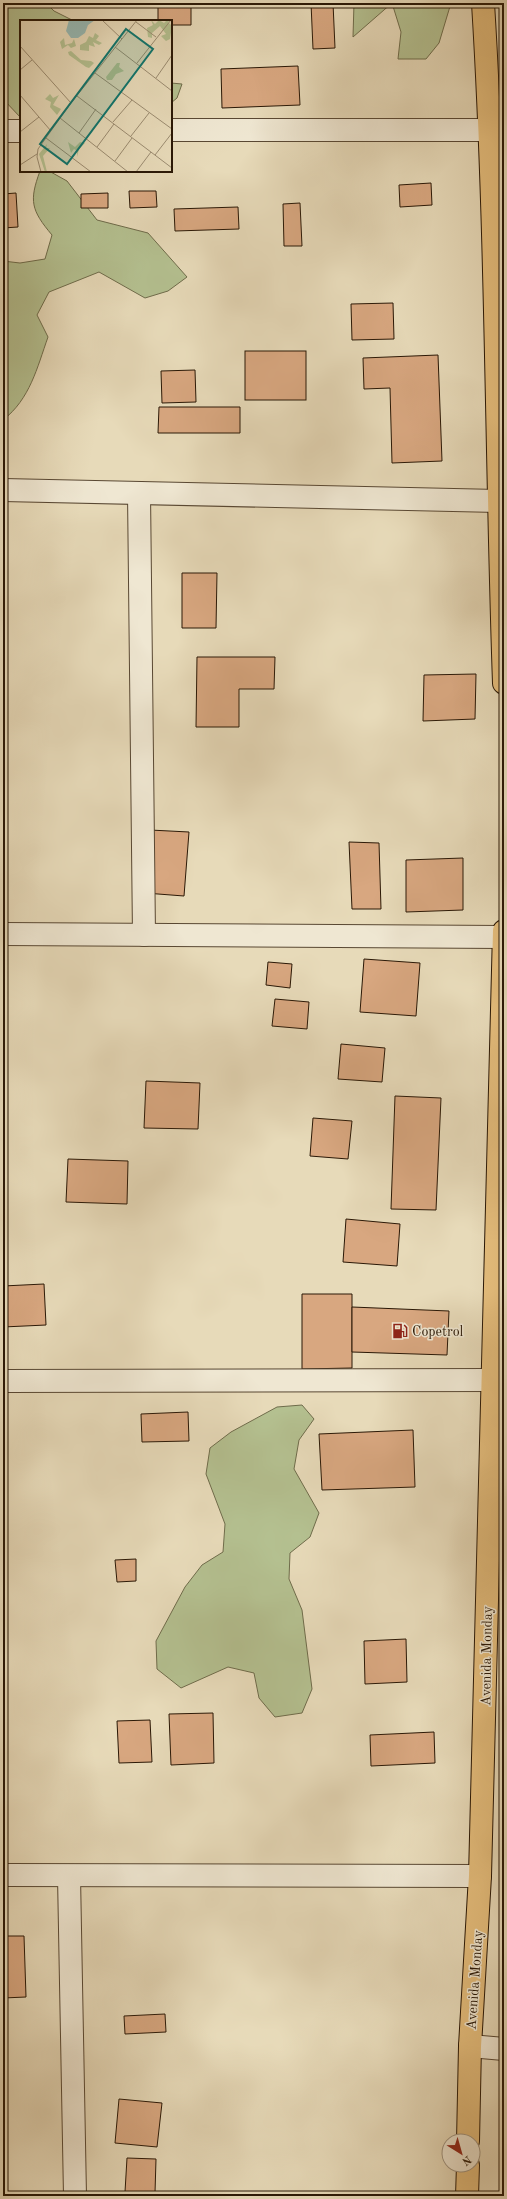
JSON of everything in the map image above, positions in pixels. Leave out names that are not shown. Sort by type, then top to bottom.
[{"type":"highway","points":[[483,3],[499,262],[498,501],[504,682]]},
{"type":"highway","name":"Avenida Monday","points":[[468,2133],[470,2046],[480,1876],[504,931]]},
{"type":"highway","points":[[467,2196],[468,2173]]},
{"type":"street","points":[[172,130],[491,130]]},
{"type":"street","points":[[3,131],[20,131]]},
{"type":"street","points":[[3,490],[498,501]]},
{"type":"street","points":[[139,493],[144,935]]},
{"type":"street","points":[[3,934],[504,936]]},
{"type":"street","points":[[3,1381],[493,1380]]},
{"type":"street","points":[[3,1875],[480,1876]]},
{"type":"street","points":[[69,1876],[75,2196]]},
{"type":"street","points":[[470,2046],[504,2049]]},
{"type":"green space","points":[[3,3],[46,3],[54,11],[72,20],[20,20],[20,117],[3,99]]},
{"type":"green space","points":[[354,3],[392,3],[353,37]]},
{"type":"green space","points":[[392,3],[451,3],[439,43],[426,59],[398,59],[401,32]]},
{"type":"green space","points":[[172,83],[182,84],[177,98],[172,102]]},
{"type":"green space","points":[[40,172],[51,172],[67,181],[97,220],[148,233],[187,277],[168,291],[145,298],[99,272],[49,292],[37,315],[48,337],[40,360],[32,382],[20,403],[3,420],[3,261],[20,263],[45,259],[52,235],[36,212],[33,198],[36,181]]},
{"type":"green space","points":[[302,1405],[314,1419],[299,1440],[294,1469],[319,1513],[310,1537],[290,1553],[289,1579],[302,1610],[312,1689],[302,1713],[275,1717],[259,1698],[254,1673],[228,1667],[181,1688],[157,1669],[156,1641],[185,1587],[202,1565],[223,1552],[225,1524],[206,1474],[210,1448],[231,1432],[277,1407]]},
{"type":"building","points":[[158,3],[191,3],[191,25],[172,25],[172,20],[158,20]]},
{"type":"building","points":[[311,3],[333,3],[335,48],[313,49]]},
{"type":"building","points":[[298,66],[300,105],[222,108],[221,69]]},
{"type":"building","points":[[431,183],[432,205],[400,207],[399,185]]},
{"type":"building","points":[[129,191],[156,191],[157,207],[130,208]]},
{"type":"building","points":[[16,193],[18,227],[3,228],[3,194]]},
{"type":"building","points":[[108,193],[108,208],[81,208],[81,194]]},
{"type":"building","points":[[300,203],[302,246],[284,246],[283,204]]},
{"type":"building","points":[[238,207],[239,229],[175,231],[174,209]]},
{"type":"building","points":[[393,303],[394,339],[352,340],[351,304]]},
{"type":"building","points":[[245,351],[306,351],[306,400],[245,400]]},
{"type":"building","points":[[438,355],[442,461],[392,463],[390,388],[364,389],[363,358]]},
{"type":"building","points":[[195,370],[196,402],[162,403],[161,371]]},
{"type":"building","points":[[159,407],[240,407],[240,433],[158,433]]},
{"type":"building","points":[[182,573],[217,573],[216,628],[182,628]]},
{"type":"building","points":[[197,657],[275,657],[274,689],[239,689],[239,727],[196,727]]},
{"type":"building","points":[[476,674],[475,719],[423,721],[424,675]]},
{"type":"building","points":[[150,830],[189,832],[184,896],[145,893]]},
{"type":"building","points":[[349,842],[379,843],[381,909],[352,909]]},
{"type":"building","points":[[463,858],[463,910],[406,912],[406,860]]},
{"type":"building","points":[[364,959],[420,963],[416,1016],[360,1012]]},
{"type":"building","points":[[268,962],[292,964],[290,988],[266,985]]},
{"type":"building","points":[[275,999],[309,1002],[307,1029],[272,1026]]},
{"type":"building","points":[[341,1044],[385,1048],[382,1082],[338,1079]]},
{"type":"building","points":[[146,1081],[200,1083],[198,1129],[144,1128]]},
{"type":"building","points":[[395,1096],[441,1098],[436,1210],[391,1209]]},
{"type":"building","points":[[313,1118],[352,1121],[348,1159],[310,1156]]},
{"type":"building","points":[[68,1159],[128,1161],[127,1204],[66,1202]]},
{"type":"building","points":[[346,1219],[400,1224],[397,1266],[343,1262]]},
{"type":"building","points":[[44,1284],[46,1325],[3,1327],[3,1286]]},
{"type":"building","points":[[302,1294],[352,1294],[352,1368],[302,1369]]},
{"type":"building","name":"Copetrol","points":[[352,1307],[449,1311],[447,1355],[352,1352]]},
{"type":"building","points":[[188,1412],[189,1441],[142,1442],[141,1414]]},
{"type":"building","points":[[413,1430],[415,1487],[322,1490],[319,1434]]},
{"type":"building","points":[[136,1559],[136,1581],[117,1582],[115,1560]]},
{"type":"building","points":[[406,1639],[407,1682],[365,1684],[364,1641]]},
{"type":"building","points":[[213,1713],[214,1763],[171,1765],[169,1714]]},
{"type":"building","points":[[150,1720],[152,1762],[119,1763],[117,1721]]},
{"type":"building","points":[[434,1732],[435,1763],[371,1766],[370,1735]]},
{"type":"building","points":[[3,1936],[24,1936],[26,1997],[3,1998]]},
{"type":"building","points":[[165,2014],[166,2032],[125,2034],[124,2016]]},
{"type":"building","points":[[119,2099],[162,2103],[157,2147],[115,2143]]},
{"type":"building","points":[[127,2158],[156,2159],[155,2193],[125,2192]]},
{"type":"place","name":"Copetrol","points":[[400,1331]]}]
